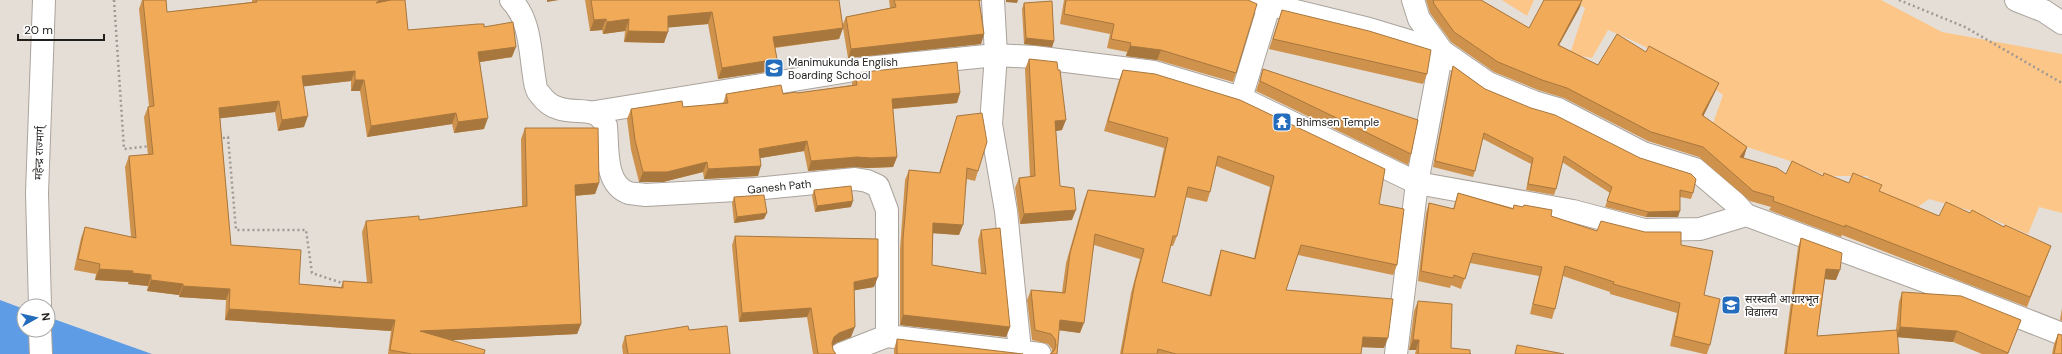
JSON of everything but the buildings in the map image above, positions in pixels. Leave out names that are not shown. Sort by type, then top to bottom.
[{"type":"main road","name":"महेन्द्र राज्मार्ग्","points":[[40,298],[37,193],[44,0]]},
{"type":"main road","points":[[512,0],[520,9],[525,23],[537,92],[549,104],[559,109],[595,112],[867,68],[996,55],[1034,57],[1154,72],[1241,98],[1417,182],[1574,211],[1644,230],[1700,229],[1746,215]]},
{"type":"main road","points":[[841,354],[887,336],[998,350],[1030,352],[991,124],[996,55],[993,0]]},
{"type":"main road","points":[[1396,354],[1417,182],[1442,51],[1419,19],[1413,0]]},
{"type":"main road","points":[[2016,0],[2044,11],[2062,23]]},
{"type":"main road","points":[[1241,98],[1260,3],[1370,29],[1442,51],[1488,83],[1534,102],[1558,108],[1643,153],[1695,169],[1735,203],[1746,215],[1953,291],[2062,334]]},
{"type":"main road","name":"Ganesh Path","points":[[595,112],[603,119],[606,126],[611,176],[620,188],[629,193],[645,195],[743,190],[855,179],[867,181],[878,186],[887,210],[887,336]]},
{"type":"main road","points":[[40,338],[41,354]]},
{"type":"path","points":[[114,0],[124,149],[154,145]]},
{"type":"path","points":[[1899,0],[1965,27],[2062,83]]},
{"type":"path","points":[[213,139],[228,137],[236,230],[306,230],[312,273],[350,285]]},
{"type":"shaded area","points":[[1502,0],[1534,0],[1527,16]]},
{"type":"shaded area","points":[[1570,0],[1881,0],[1942,32],[2062,54],[2062,213],[2039,207],[2028,234],[1972,211],[1929,199],[1915,209],[1885,196],[1867,176],[1827,176],[1793,162],[1741,145],[1712,126],[1723,95],[1682,67],[1653,51],[1608,30],[1592,58],[1570,54],[1585,8]]},
{"type":"water","points":[[0,300],[16,306],[16,338],[56,338],[56,320],[152,354],[0,354]]},
{"type":"place","name":"Manimukunda English Boarding School","points":[[774,68]]},
{"type":"place","name":"Bhimsen Temple","points":[[1282,122]]},
{"type":"place","name":"सरस्वती आधारभूत विद्यालय","points":[[1731,305]]}]
